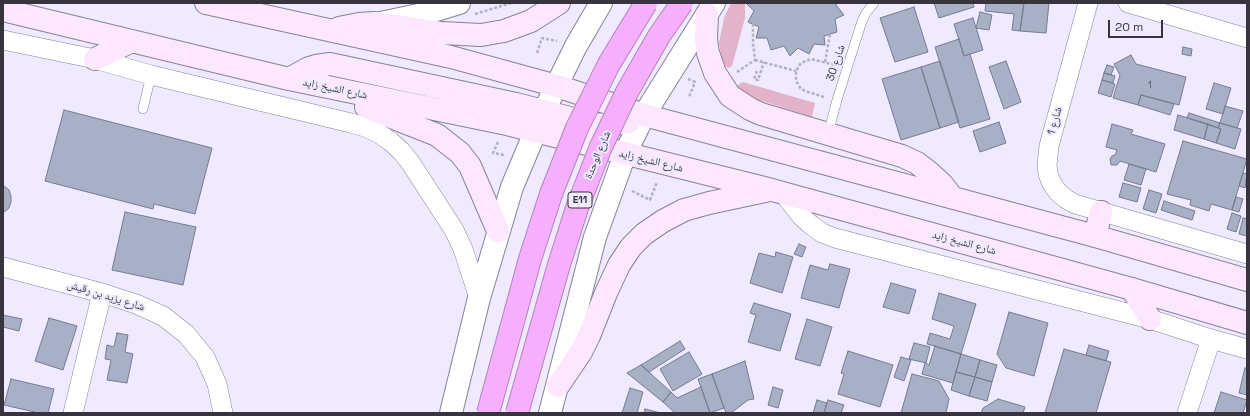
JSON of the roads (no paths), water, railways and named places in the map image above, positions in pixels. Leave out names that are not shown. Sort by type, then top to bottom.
[{"type":"highway","name":"E11","points":[[488,413],[530,259],[551,194],[581,121],[609,64],[646,3]]},
{"type":"highway","name":"شارع الوحدة","points":[[517,413],[572,223],[600,149],[627,92],[659,36],[682,3]]},
{"type":"main road","points":[[206,3],[230,6],[328,30],[451,57],[557,86],[644,115],[1095,236],[1247,280]]},
{"type":"main road","points":[[328,30],[359,24],[379,24],[441,33],[481,35],[504,30],[531,21],[559,3]]},
{"type":"main road","points":[[710,9],[706,40],[708,53],[715,73],[730,96],[761,114],[902,156],[917,163],[930,173],[942,184],[952,197]]},
{"type":"main road","name":"شارع الشيخ زايد","points":[[3,10],[289,80],[507,124],[778,192],[1132,289],[1247,323]]},
{"type":"main road","points":[[95,59],[132,41]]},
{"type":"main road","points":[[289,80],[309,68],[330,64],[544,111],[593,124],[606,125],[627,122],[644,115]]},
{"type":"main road","points":[[348,92],[367,107],[437,135],[460,153],[473,172],[498,231]]},
{"type":"main road","points":[[558,386],[581,352],[589,336],[618,265],[631,247],[644,234],[684,210],[709,203],[778,192]]},
{"type":"main road","points":[[1095,236],[1101,212]]},
{"type":"main road","points":[[1132,289],[1150,319]]},
{"type":"street","points":[[379,24],[423,14],[459,3]]},
{"type":"street","points":[[451,413],[498,231],[512,187],[544,111],[576,46],[601,3]]},
{"type":"street","name":"شارع 1","points":[[1088,3],[1049,146],[1047,165],[1048,174],[1052,184],[1066,199],[1076,204],[1247,254]]},
{"type":"street","points":[[1128,3],[1247,38]]},
{"type":"street","points":[[550,413],[595,237],[625,154],[644,115],[710,9]]},
{"type":"street","points":[[3,40],[95,59],[151,75],[352,123],[372,130],[390,141],[401,151],[410,162],[454,230],[463,249],[480,298]]},
{"type":"street","points":[[778,192],[811,225],[835,238],[1150,319],[1247,349]]},
{"type":"street","name":"شارع يزيد بن رقيش","points":[[3,267],[102,293],[136,304],[163,316],[186,334],[205,357],[217,384],[223,413]]},
{"type":"street","points":[[73,413],[102,293]]},
{"type":"street","points":[[1187,413],[1211,338]]},
{"type":"lane","name":"شارع 30","points":[[828,134],[836,100],[862,21],[874,3]]},
{"type":"lane","points":[[144,109],[151,75]]}]
